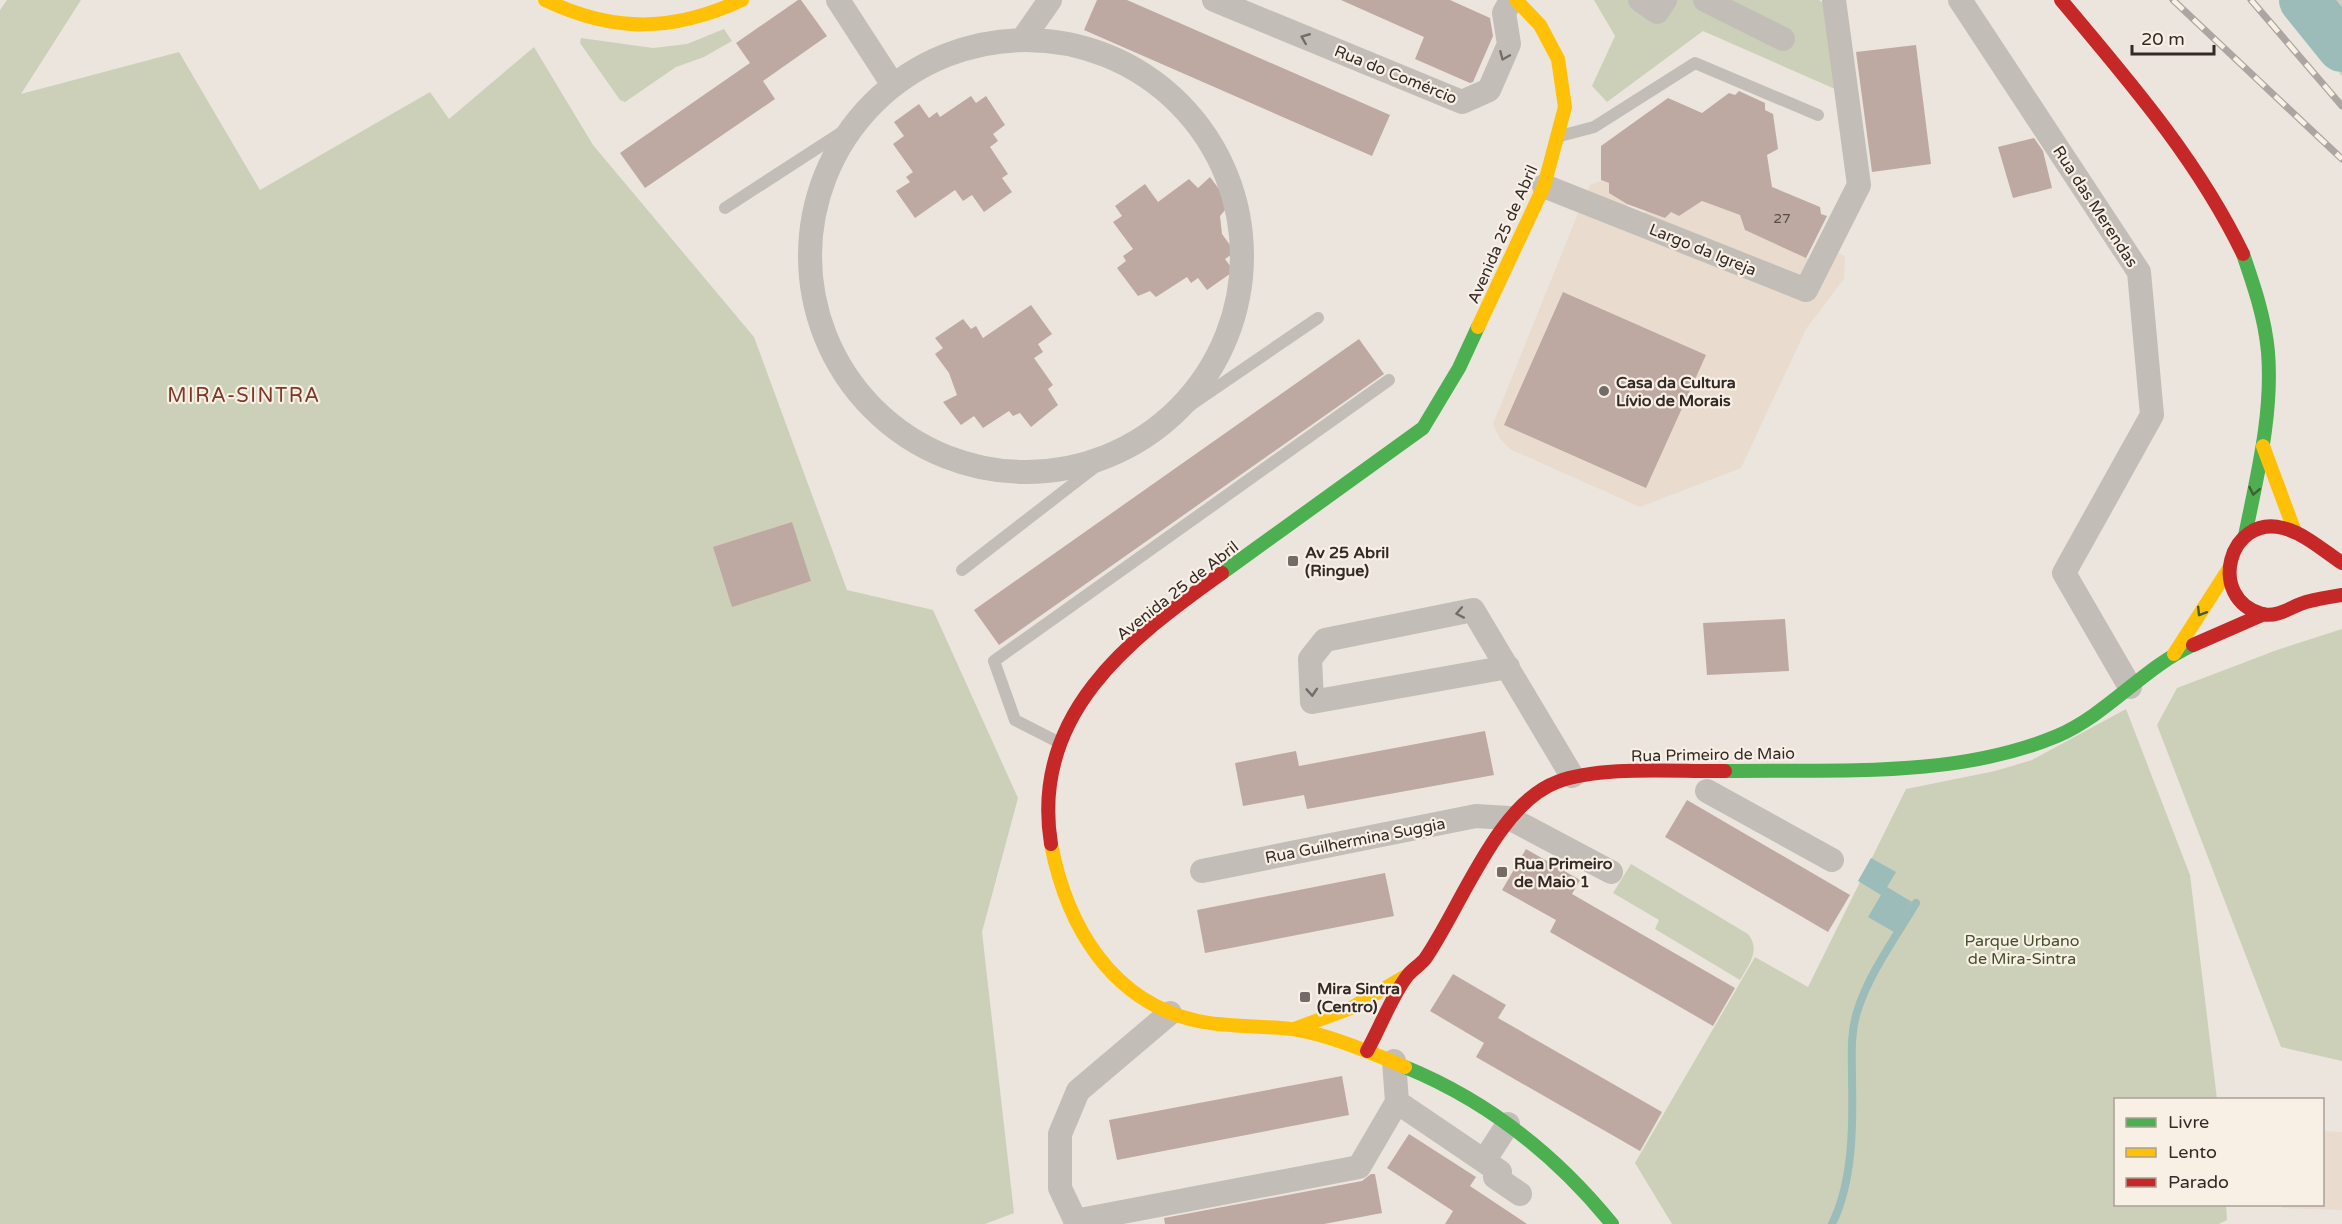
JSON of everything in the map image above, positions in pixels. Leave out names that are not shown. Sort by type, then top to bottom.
[{"type":"street","points":[[544,0],[600,23],[632,26],[696,20],[742,0]]},
{"type":"street","points":[[838,0],[893,85]]},
{"type":"street","points":[[1022,40],[1050,0]]},
{"type":"street","name":"Rua do Comércio","points":[[1214,0],[1462,102],[1489,90],[1509,44],[1504,13],[1511,0]]},
{"type":"street","name":"Avenida 25 de Abril","points":[[1516,0],[1540,25],[1558,59],[1565,107],[1545,186],[1459,368],[1423,428],[1205,585],[1140,636],[1092,683],[1067,726],[1048,791],[1052,861],[1076,929],[1110,973],[1132,994],[1170,1013],[1221,1027],[1294,1029],[1367,1051],[1446,1085],[1548,1152],[1588,1192],[1612,1224]]},
{"type":"street","points":[[1640,0],[1657,12],[1665,0]]},
{"type":"street","points":[[1705,0],[1783,39]]},
{"type":"street","name":"Largo da Igreja","points":[[1545,186],[1806,290],[1859,185],[1834,0]]},
{"type":"street","name":"Rua das Merendas","points":[[1960,0],[2139,272],[2152,415],[2064,573],[2130,687]]},
{"type":"street","points":[[2061,0],[2186,153],[2223,211],[2245,260],[2259,303],[2268,350],[2268,385],[2263,446],[2245,536]]},
{"type":"street","points":[[1022,40],[1086,48],[1145,74],[1193,117],[1227,172],[1243,235],[1244,265],[1240,295],[1226,341],[1203,382],[1160,426],[1108,457],[1049,472],[975,467],[908,438],[853,388],[819,323],[809,272],[812,219],[827,170],[853,125],[893,85],[954,52],[1022,40]]},
{"type":"street","points":[[2263,446],[2295,532]]},
{"type":"street","points":[[2245,536],[2262,527],[2281,526],[2295,532],[2342,563]]},
{"type":"street","name":"Rua Primeiro de Maio","points":[[2175,654],[2228,570],[2230,557],[2237,543],[2245,536]]},
{"type":"street","points":[[2307,542],[2314,556],[2315,565]]},
{"type":"street","points":[[2228,570],[2230,585],[2238,598],[2250,608],[2264,614]]},
{"type":"street","points":[[2303,603],[2314,583]]},
{"type":"street","name":"Rua Primeiro de Maio","points":[[1367,1051],[1408,975],[1424,960],[1509,818],[1531,796],[1572,776],[1706,770],[1932,767],[2017,750],[2058,735],[2102,711],[2175,654],[2264,614],[2280,614],[2303,603],[2342,595]]},
{"type":"street","points":[[1508,667],[1312,702],[1310,659],[1325,640],[1473,610],[1508,667],[1572,776]]},
{"type":"street","points":[[1707,791],[1832,860]]},
{"type":"street","name":"Rua Guilhermina Suggia","points":[[1202,871],[1476,816],[1509,818]]},
{"type":"street","points":[[1509,818],[1611,872]]},
{"type":"street","points":[[1294,1029],[1335,1017],[1372,999],[1408,975]]},
{"type":"street","points":[[1170,1013],[1078,1091],[1060,1134],[1060,1188],[1076,1222],[1359,1167],[1397,1102],[1394,1061]]},
{"type":"street","points":[[1397,1102],[1500,1172],[1496,1177],[1520,1194]]},
{"type":"street","points":[[1484,1161],[1508,1124]]},
{"type":"lane","points":[[1558,137],[1594,127],[1695,63],[1818,115]]},
{"type":"lane","points":[[725,208],[853,125]]},
{"type":"lane","points":[[1160,426],[1318,318]]},
{"type":"lane","points":[[1061,743],[1015,720],[994,662],[1389,380]]},
{"type":"lane","points":[[962,570],[1108,457]]},
{"type":"green space","points":[[7,0],[81,0],[21,94],[179,52],[260,190],[430,92],[449,119],[534,47],[593,145],[754,337],[847,590],[933,610],[1018,798],[982,932],[1014,1213],[985,1224],[0,1224],[0,10]]},
{"type":"green space","points":[[1594,0],[1819,0],[1825,4],[1835,89],[1703,31],[1607,102],[1592,86],[1615,36]]},
{"type":"green space","points":[[2279,0],[2342,0],[2342,76]]},
{"type":"green space","points":[[724,29],[732,41],[704,57],[676,67],[625,102],[620,100],[580,43],[581,38],[653,48],[687,44]]},
{"type":"green space","points":[[2342,629],[2342,1061],[2281,1047],[2157,725],[2177,688],[2277,650]]},
{"type":"green space","name":"Parque Urbano de Mira-Sintra","points":[[2126,709],[2190,875],[2217,1098],[2114,1098],[2114,1206],[2226,1206],[2227,1220],[2219,1224],[1672,1224],[1635,1163],[1755,957],[1808,987],[1906,789],[1995,771],[2032,760]]},
{"type":"green space","points":[[1631,864],[1748,934],[1754,951],[1740,980],[1655,929],[1659,920],[1613,893]]},
{"type":"shaded area","points":[[1601,181],[1609,183],[1627,201],[1627,209],[1641,215],[1648,210],[1665,218],[1671,212],[1679,216],[1702,201],[1740,215],[1746,230],[1811,260],[1833,250],[1845,256],[1844,279],[1806,329],[1741,468],[1640,507],[1510,449],[1500,439],[1493,424],[1590,185]]},
{"type":"shaded area","points":[[2324,1131],[2342,1132],[2342,1210],[2282,1208],[2282,1206],[2324,1206]]},
{"type":"water","points":[[1871,858],[1896,872],[1887,887],[1912,902],[1894,932],[1868,917],[1881,895],[1858,881]]},
{"type":"building","points":[[801,0],[827,36],[763,81],[775,99],[645,188],[620,153],[750,63],[736,43]]},
{"type":"building","points":[[1097,0],[1127,0],[1390,115],[1372,156],[1084,30]]},
{"type":"building","points":[[1341,0],[1450,0],[1490,18],[1493,36],[1473,82],[1470,83],[1415,59],[1424,37]]},
{"type":"building","points":[[1916,45],[1931,164],[1872,172],[1856,52]]},
{"type":"building","points":[[1739,91],[1765,103],[1765,110],[1773,114],[1778,149],[1767,155],[1772,187],[1820,207],[1821,214],[1827,216],[1806,258],[1745,230],[1740,215],[1702,201],[1679,216],[1671,212],[1665,218],[1627,204],[1609,193],[1609,183],[1601,180],[1601,146],[1668,98],[1702,113],[1729,93],[1735,95]]},
{"type":"building","points":[[971,96],[976,103],[986,96],[1005,125],[993,134],[998,141],[990,147],[1008,174],[1002,178],[1012,192],[984,212],[972,195],[963,201],[955,190],[915,218],[896,191],[910,182],[906,177],[913,172],[893,144],[904,136],[894,122],[919,104],[929,118],[937,112],[940,117]]},
{"type":"building","points":[[2034,138],[2043,151],[2052,188],[2013,198],[1998,147]]},
{"type":"building","points":[[1210,177],[1230,204],[1220,216],[1222,234],[1235,252],[1225,259],[1234,271],[1207,290],[1198,278],[1191,283],[1187,277],[1156,297],[1150,291],[1138,296],[1117,268],[1126,261],[1123,256],[1133,249],[1113,222],[1122,216],[1115,206],[1145,184],[1158,202],[1189,179],[1198,188]]},
{"type":"building","name":"Casa da Cultura Lívio de Morais","points":[[1563,292],[1706,355],[1646,488],[1504,425]]},
{"type":"building","points":[[1031,305],[1052,334],[1038,344],[1043,352],[1034,358],[1053,385],[1048,389],[1058,405],[1031,427],[1020,413],[1013,416],[1009,411],[983,428],[974,416],[961,425],[943,402],[957,395],[949,373],[935,354],[943,348],[935,338],[963,319],[971,329],[976,326],[983,338]]},
{"type":"building","points":[[1359,339],[1384,374],[999,645],[974,610]]},
{"type":"building","points":[[792,522],[811,581],[732,607],[713,547]]},
{"type":"building","points":[[1785,619],[1789,671],[1707,675],[1703,623]]},
{"type":"building","points":[[1485,731],[1494,775],[1307,809],[1304,795],[1243,806],[1235,763],[1296,751],[1299,766]]},
{"type":"building","points":[[1687,800],[1850,895],[1828,932],[1665,837]]},
{"type":"building","points":[[1526,849],[1580,880],[1572,894],[1735,988],[1713,1026],[1550,932],[1556,920],[1502,890]]},
{"type":"building","points":[[1385,873],[1394,916],[1205,953],[1197,910]]},
{"type":"building","points":[[1453,974],[1506,1005],[1498,1018],[1662,1112],[1640,1151],[1476,1057],[1484,1043],[1430,1011]]},
{"type":"building","points":[[1342,1076],[1349,1115],[1117,1160],[1109,1120]]},
{"type":"building","points":[[1409,1134],[1476,1177],[1470,1186],[1527,1224],[1445,1224],[1453,1211],[1387,1168]]},
{"type":"building","points":[[1371,1174],[1375,1174],[1382,1213],[1324,1224],[1165,1224],[1164,1218],[1362,1181]]},
{"type":"waterway","points":[[2304,0],[2342,47]]},
{"type":"waterway","points":[[1832,1224],[1839,1208],[1848,1172],[1852,1116],[1852,1046],[1855,1020],[1868,983],[1916,903]]},
{"type":"railway","points":[[2173,0],[2342,159]]},
{"type":"railway","points":[[2251,0],[2342,106]]},
{"type":"traffic: fast","points":[[2243,254],[2262,314],[2269,375],[2263,445],[2245,536]]},
{"type":"traffic: fast","points":[[1222,573],[1423,428],[1459,368],[1478,327]]},
{"type":"traffic: fast","points":[[1725,771],[1894,769],[1977,759],[2018,750],[2075,727],[2158,666],[2193,645]]},
{"type":"traffic: fast","points":[[1405,1067],[1464,1096],[1519,1132],[1568,1175],[1612,1224]]},
{"type":"traffic: slow","points":[[545,0],[570,11],[595,18],[619,23],[643,24],[668,23],[692,18],[717,11],[742,0]]},
{"type":"traffic: slow","points":[[1478,327],[1544,186],[1565,107],[1558,59],[1540,25],[1516,0]]},
{"type":"traffic: slow","points":[[2263,446],[2295,532]]},
{"type":"traffic: slow","points":[[2174,654],[2228,570]]},
{"type":"traffic: slow","points":[[1051,844],[1068,904],[1082,931],[1098,956],[1117,978],[1141,997],[1167,1011],[1198,1021],[1311,1032],[1352,1045],[1405,1067]]},
{"type":"traffic: slow","points":[[1294,1029],[1351,1008],[1404,977]]},
{"type":"traffic: jam","points":[[2061,0],[2136,91],[2183,153],[2225,219],[2243,254]]},
{"type":"traffic: jam","points":[[2342,563],[2291,530],[2264,527],[2249,533],[2238,545],[2231,560],[2230,576],[2234,592],[2245,605],[2262,614],[2274,614],[2306,602],[2342,595]]},
{"type":"traffic: jam","points":[[1051,844],[1048,798],[1056,757],[1071,719],[1093,685],[1121,654],[1153,625],[1222,573]]},
{"type":"traffic: jam","points":[[2193,645],[2264,614]]},
{"type":"traffic: jam","points":[[1367,1051],[1397,992],[1408,975],[1425,959],[1498,834],[1516,812],[1536,794],[1557,782],[1595,773],[1725,771]]},
{"type":"place","name":"Casa da Cultura Lívio de Morais","points":[[1604,391]]},
{"type":"place","name":"Av 25 Abril (Ringue)","points":[[1293,561]]},
{"type":"place","name":"Rua Primeiro de Maio 1","points":[[1502,872]]},
{"type":"place","name":"Mira Sintra (Centro)","points":[[1305,997]]},
{"type":"district","name":"MIRA-SINTRA","points":[[244,395]]}]
